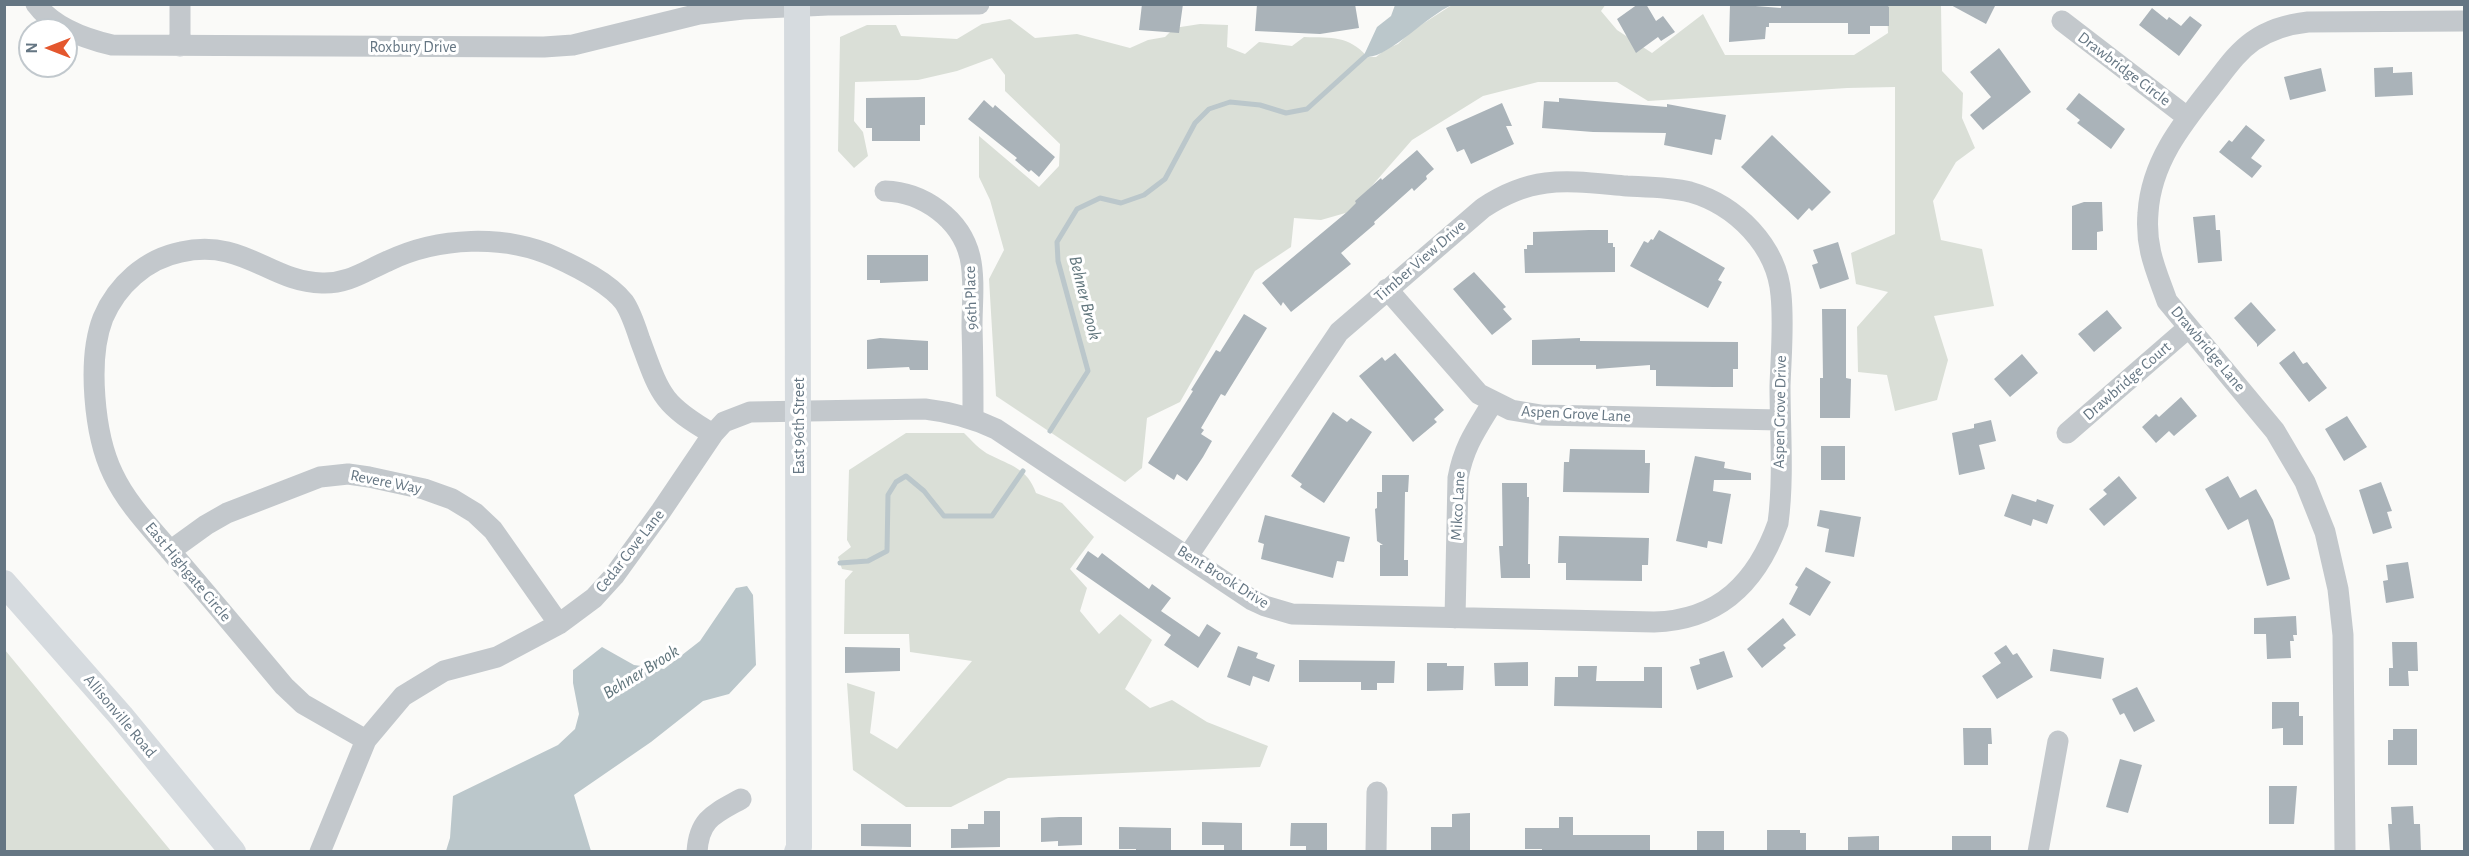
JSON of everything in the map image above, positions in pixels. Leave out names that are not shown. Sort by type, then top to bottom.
[{"type":"main road","name":"East 96th Street","points":[[797,5],[799,850]]},
{"type":"main road","name":"Allisonville Road","points":[[4,583],[121,716],[233,852]]},
{"type":"street","name":"Roxbury Drive","points":[[36,4],[50,17],[86,39],[112,45],[544,47],[573,45],[656,14],[699,14],[797,5],[979,4]]},
{"type":"street","points":[[180,4],[180,46]]},
{"type":"street","name":"Drawbridge Circle","points":[[2061,21],[2187,117]]},
{"type":"street","name":"Drawbridge Lane","points":[[2345,852],[2343,635],[2338,589],[2325,532],[2305,482],[2275,431],[2258,407],[2188,328],[2168,301],[2157,278],[2148,233],[2149,196],[2156,171],[2170,141],[2187,117],[2243,49],[2279,28],[2308,22],[2464,21]]},
{"type":"street","name":"Timber View Drive","points":[[1188,556],[1339,332],[1483,208],[1515,189],[1541,182],[1568,181],[1690,192],[1727,208],[1757,237]]},
{"type":"street","name":"96th Place","points":[[885,191],[912,195],[928,202],[949,219],[965,244],[971,269],[973,419]]},
{"type":"street","name":"Aspen Grove Drive","points":[[1745,583],[1756,570],[1769,547],[1778,523],[1781,295],[1772,262],[1757,237]]},
{"type":"street","name":"East Highgate Circle","points":[[366,740],[303,704],[284,686],[139,513],[113,476],[102,446],[95,414],[95,352],[100,328],[115,296],[141,269],[180,252],[202,249],[231,251],[297,280],[322,284],[346,282],[388,261],[423,249],[471,242],[496,242],[526,247],[552,255],[590,274],[624,302],[662,396],[689,420],[712,434]]},
{"type":"street","name":"Aspen Grove Lane","points":[[1387,289],[1468,384],[1493,402],[1511,410],[1541,415],[1780,420]]},
{"type":"street","name":"Drawbridge Court","points":[[2067,434],[2188,328]]},
{"type":"street","name":"Mikco Lane","points":[[1455,618],[1458,478],[1461,459],[1465,448],[1493,402]]},
{"type":"street","name":"Bent Brook Drive","points":[[799,412],[925,410],[973,419],[996,429],[1252,600],[1285,613],[1307,616],[1670,621],[1695,615],[1719,604],[1745,583]]},
{"type":"street","name":"Cedar Cove Lane","points":[[320,852],[366,740],[403,696],[444,671],[497,657],[559,624],[594,598],[614,576],[712,434],[724,422],[750,412],[799,412]]},
{"type":"street","name":"Revere Way","points":[[170,551],[227,513],[320,477],[348,474],[369,477],[424,489],[453,499],[475,513],[493,530],[559,624]]},
{"type":"street","points":[[2038,852],[2058,741]]},
{"type":"street","points":[[1376,852],[1377,792]]},
{"type":"street","points":[[697,852],[698,836],[705,822],[712,815],[741,800]]},
{"type":"shaded area","points":[[1606,4],[1601,11],[1617,30],[1652,53],[1703,14],[1725,55],[1854,55],[1888,33],[1887,5],[1941,5],[1942,71],[1963,93],[1962,118],[1975,148],[1956,162],[1933,201],[1941,240],[1982,249],[1994,306],[1934,316],[1948,360],[1937,400],[1895,411],[1887,375],[1858,372],[1857,327],[1888,292],[1856,284],[1851,253],[1895,234],[1895,87],[1648,101],[1617,82],[1538,82],[1483,96],[1412,140],[1349,212],[1321,220],[1294,218],[1291,247],[1255,271],[1180,402],[1147,418],[1142,468],[1125,482],[996,396],[989,279],[1004,250],[990,200],[979,177],[979,136],[1039,187],[1059,166],[1060,144],[1005,91],[1005,75],[992,58],[957,71],[918,80],[855,82],[854,121],[863,132],[868,156],[854,168],[838,151],[840,37],[867,25],[896,25],[901,36],[957,39],[982,24],[1010,19],[1035,38],[1077,34],[1130,48],[1148,40],[1165,37],[1174,28],[1200,24],[1228,25],[1227,47],[1245,54],[1259,42],[1292,46],[1304,37],[1323,37],[1346,41],[1368,57],[1376,57],[1452,5]]},
{"type":"shaded area","points":[[906,433],[964,433],[983,451],[1023,473],[1033,485],[1036,493],[1062,503],[1094,537],[1070,569],[1087,588],[1080,611],[1099,634],[1120,614],[1152,640],[1125,689],[1150,708],[1172,700],[1207,722],[1268,746],[1260,767],[1008,778],[951,807],[906,807],[853,770],[847,683],[875,692],[870,733],[897,749],[972,661],[910,652],[909,634],[844,634],[845,580],[853,571],[842,569],[838,557],[851,547],[847,540],[849,470]]},
{"type":"shaded area","points":[[5,650],[171,851],[5,851]]},
{"type":"water","points":[[1395,5],[1452,5],[1387,50],[1368,57],[1365,53],[1377,27],[1391,16]]},
{"type":"water","points":[[747,586],[753,595],[756,665],[729,694],[703,701],[651,742],[574,795],[591,851],[446,851],[450,838],[453,796],[558,745],[575,729],[579,714],[573,670],[602,647],[634,665],[664,669],[700,641],[736,588]]},
{"type":"building","points":[[1142,4],[1183,4],[1179,33],[1139,30]]},
{"type":"building","points":[[1257,4],[1355,4],[1359,28],[1320,34],[1255,31]]},
{"type":"building","points":[[1638,4],[1646,4],[1656,21],[1663,16],[1675,32],[1661,41],[1658,37],[1636,53],[1617,19]]},
{"type":"building","points":[[1730,4],[1781,8],[1781,4],[1885,4],[1889,7],[1889,26],[1870,26],[1870,34],[1848,34],[1848,23],[1769,23],[1769,27],[1766,27],[1765,39],[1729,42]]},
{"type":"building","points":[[1949,4],[1996,4],[1986,24]]},
{"type":"building","points":[[2152,8],[2167,20],[2169,17],[2181,26],[2190,16],[2202,25],[2179,56],[2139,25]]},
{"type":"building","points":[[1999,48],[2031,92],[1983,130],[1970,115],[1991,97],[1970,72]]},
{"type":"building","points":[[2393,67],[2393,73],[2412,72],[2413,95],[2375,97],[2374,68]]},
{"type":"building","points":[[2321,68],[2326,91],[2290,100],[2284,77]]},
{"type":"building","points":[[2079,93],[2125,129],[2111,149],[2077,123],[2080,120],[2066,109]]},
{"type":"building","points":[[925,97],[925,125],[920,125],[920,141],[872,141],[872,128],[866,128],[866,98]]},
{"type":"building","points":[[1559,98],[1667,107],[1667,104],[1726,115],[1721,140],[1715,139],[1712,155],[1664,145],[1666,133],[1593,132],[1542,128],[1544,101],[1559,102]]},
{"type":"building","points":[[984,100],[993,108],[995,105],[1055,157],[1039,177],[1031,170],[1029,172],[1015,160],[1017,158],[968,119]]},
{"type":"building","points":[[1502,103],[1512,126],[1506,126],[1514,144],[1471,164],[1464,149],[1457,152],[1446,128]]},
{"type":"building","points":[[2246,125],[2265,140],[2251,158],[2262,166],[2252,178],[2219,152],[2229,140],[2232,142]]},
{"type":"building","points":[[1772,135],[1831,192],[1812,211],[1809,208],[1798,220],[1741,167]]},
{"type":"building","points":[[1417,150],[1434,169],[1426,176],[1427,179],[1414,191],[1412,188],[1341,253],[1351,264],[1291,312],[1283,302],[1281,306],[1262,283],[1347,212],[1356,203],[1355,201],[1381,178],[1382,180]]},
{"type":"building","points":[[2084,202],[2102,202],[2103,231],[2097,232],[2097,250],[2072,250],[2072,206]]},
{"type":"building","points":[[2215,215],[2216,230],[2220,230],[2222,261],[2198,263],[2193,217]]},
{"type":"building","points":[[1608,230],[1608,243],[1613,243],[1615,247],[1615,272],[1525,273],[1524,249],[1527,249],[1527,245],[1533,245],[1533,232]]},
{"type":"building","points":[[1659,230],[1725,268],[1718,280],[1722,282],[1708,308],[1630,266],[1644,241],[1648,243],[1651,239],[1653,240]]},
{"type":"building","points":[[1838,242],[1849,279],[1820,289],[1812,265],[1818,263],[1813,250]]},
{"type":"building","points":[[867,255],[928,255],[928,281],[880,283],[880,280],[867,280]]},
{"type":"building","points":[[1474,272],[1506,307],[1503,309],[1512,319],[1492,335],[1453,289]]},
{"type":"building","points":[[2251,302],[2276,330],[2257,347],[2257,344],[2234,318]]},
{"type":"building","points":[[1822,309],[1846,309],[1846,378],[1851,379],[1850,418],[1820,418],[1820,378],[1823,378]]},
{"type":"building","points":[[2107,310],[2122,328],[2094,352],[2078,334]]},
{"type":"building","points":[[1244,314],[1267,328],[1225,396],[1221,394],[1201,428],[1204,430],[1201,434],[1212,441],[1203,457],[1187,481],[1177,474],[1174,480],[1148,463],[1216,350],[1220,352]]},
{"type":"building","points":[[880,338],[928,341],[928,370],[910,370],[909,367],[867,369],[867,340]]},
{"type":"building","points":[[1580,338],[1580,341],[1738,342],[1738,369],[1733,369],[1733,387],[1656,386],[1656,370],[1650,370],[1650,365],[1596,369],[1596,365],[1532,365],[1532,340]]},
{"type":"building","points":[[2294,351],[2303,364],[2307,362],[2327,388],[2309,402],[2279,363]]},
{"type":"building","points":[[1395,353],[1444,410],[1434,419],[1437,422],[1413,442],[1359,376],[1382,357],[1385,361]]},
{"type":"building","points":[[2022,354],[2038,373],[2010,397],[1994,379]]},
{"type":"building","points":[[2181,397],[2197,416],[2174,436],[2169,431],[2156,443],[2142,427],[2156,414],[2159,417]]},
{"type":"building","points":[[1333,412],[1347,422],[1351,418],[1372,432],[1324,503],[1300,487],[1302,484],[1291,476]]},
{"type":"building","points":[[2347,416],[2367,447],[2344,461],[2325,429]]},
{"type":"building","points":[[1991,420],[1996,441],[1979,445],[1985,469],[1959,475],[1952,433],[1974,428],[1974,424]]},
{"type":"building","points":[[1821,446],[1845,446],[1845,480],[1821,480]]},
{"type":"building","points":[[1570,449],[1645,450],[1645,463],[1650,463],[1649,493],[1563,492],[1564,462],[1569,462]]},
{"type":"building","points":[[1695,456],[1725,462],[1724,468],[1751,473],[1751,480],[1714,480],[1713,491],[1731,494],[1722,544],[1708,541],[1707,548],[1676,541]]},
{"type":"building","points":[[1382,475],[1409,475],[1408,492],[1405,492],[1404,560],[1408,560],[1408,576],[1380,576],[1380,545],[1383,545],[1377,541],[1375,509],[1377,508],[1377,492],[1382,492]]},
{"type":"building","points":[[2119,476],[2137,498],[2104,526],[2089,509],[2107,494],[2103,490]]},
{"type":"building","points":[[2228,476],[2240,498],[2256,489],[2273,520],[2290,579],[2267,586],[2248,519],[2228,530],[2205,489]]},
{"type":"building","points":[[2381,482],[2392,511],[2387,512],[2392,528],[2373,534],[2359,490]]},
{"type":"building","points":[[1502,483],[1527,483],[1530,578],[1501,578],[1499,546],[1503,546]]},
{"type":"building","points":[[2012,494],[2054,505],[2047,524],[2033,519],[2031,526],[2004,516]]},
{"type":"building","points":[[1820,510],[1861,517],[1854,557],[1825,552],[1829,529],[1817,526]]},
{"type":"building","points":[[1265,515],[1350,537],[1344,562],[1337,561],[1333,578],[1261,559],[1264,544],[1258,542]]},
{"type":"building","points":[[1559,536],[1649,538],[1648,565],[1642,565],[1642,581],[1566,580],[1566,563],[1558,563]]},
{"type":"building","points":[[1088,551],[1098,558],[1102,553],[1149,589],[1152,584],[1171,598],[1161,611],[1199,637],[1207,624],[1221,633],[1198,668],[1164,645],[1171,635],[1076,569]]},
{"type":"building","points":[[2408,562],[2414,598],[2386,603],[2383,581],[2388,580],[2386,565]]},
{"type":"building","points":[[1806,567],[1831,582],[1810,616],[1789,604],[1798,587],[1795,585]]},
{"type":"building","points":[[2296,616],[2297,635],[2293,635],[2294,641],[2290,641],[2291,658],[2267,659],[2266,634],[2254,634],[2254,618]]},
{"type":"building","points":[[1783,618],[1796,635],[1783,645],[1786,648],[1762,668],[1747,649]]},
{"type":"building","points":[[2392,642],[2417,642],[2418,671],[2408,671],[2409,686],[2389,686],[2389,668],[2393,668]]},
{"type":"building","points":[[2006,645],[2013,655],[2017,653],[2033,677],[1997,699],[1982,676],[2001,663],[1994,653]]},
{"type":"building","points":[[1238,646],[1258,653],[1256,658],[1275,665],[1269,682],[1253,676],[1250,686],[1227,677]]},
{"type":"building","points":[[845,647],[900,648],[900,671],[845,673]]},
{"type":"building","points":[[2053,649],[2104,658],[2101,679],[2050,671]]},
{"type":"building","points":[[1724,651],[1733,677],[1697,690],[1690,667],[1700,664],[1699,659]]},
{"type":"building","points":[[1299,660],[1395,661],[1394,683],[1377,683],[1377,690],[1361,690],[1361,682],[1299,682]]},
{"type":"building","points":[[1528,662],[1528,686],[1495,686],[1494,663]]},
{"type":"building","points":[[1427,663],[1464,666],[1463,690],[1427,691]]},
{"type":"building","points":[[1578,666],[1597,666],[1596,681],[1644,681],[1644,667],[1662,667],[1662,708],[1554,706],[1555,677],[1578,677]]},
{"type":"building","points":[[2137,687],[2155,721],[2134,732],[2124,713],[2120,715],[2112,699]]},
{"type":"building","points":[[2272,702],[2299,702],[2299,716],[2303,716],[2303,745],[2283,745],[2283,728],[2272,729]]},
{"type":"building","points":[[1963,728],[1991,728],[1992,744],[1988,744],[1988,765],[1964,765]]},
{"type":"building","points":[[2393,729],[2417,729],[2417,765],[2388,765],[2388,740],[2393,740]]},
{"type":"building","points":[[2120,759],[2142,765],[2128,813],[2106,807]]},
{"type":"building","points":[[2269,786],[2297,786],[2294,824],[2269,824]]},
{"type":"building","points":[[2413,806],[2414,824],[2420,824],[2421,852],[2390,852],[2388,824],[2392,824],[2391,807]]},
{"type":"building","points":[[984,811],[1000,811],[1000,847],[951,848],[951,829],[968,829],[968,824],[984,824]]},
{"type":"building","points":[[1470,813],[1470,852],[1431,851],[1431,827],[1452,827],[1452,814]]},
{"type":"building","points":[[1082,817],[1082,845],[1058,846],[1058,841],[1041,842],[1041,818]]},
{"type":"building","points":[[1559,817],[1573,817],[1573,835],[1650,835],[1650,852],[1542,852],[1542,849],[1525,849],[1525,828],[1559,828]]},
{"type":"building","points":[[1202,822],[1242,823],[1242,852],[1224,852],[1224,845],[1202,845]]},
{"type":"building","points":[[1291,823],[1327,823],[1327,852],[1306,852],[1306,846],[1290,846]]},
{"type":"building","points":[[861,824],[911,824],[911,847],[861,846]]},
{"type":"building","points":[[1119,827],[1171,828],[1171,852],[1119,849]]},
{"type":"building","points":[[1767,830],[1800,830],[1800,833],[1806,833],[1806,852],[1767,852]]},
{"type":"building","points":[[1697,831],[1724,831],[1724,852],[1697,852]]},
{"type":"building","points":[[1879,836],[1879,852],[1848,852],[1848,837]]},
{"type":"building","points":[[1952,836],[1991,836],[1991,852],[1952,852]]},
{"type":"waterway","name":"Behner Brook","points":[[1050,431],[1088,371],[1058,261],[1057,242],[1077,209],[1100,198],[1121,203],[1144,195],[1165,179],[1195,123],[1209,109],[1230,102],[1260,105],[1286,113],[1307,109],[1371,51]]},
{"type":"waterway","name":"Behner Brook","points":[[840,563],[868,561],[887,551],[888,495],[896,482],[906,476],[924,491],[944,516],[992,516],[1023,471]]}]
